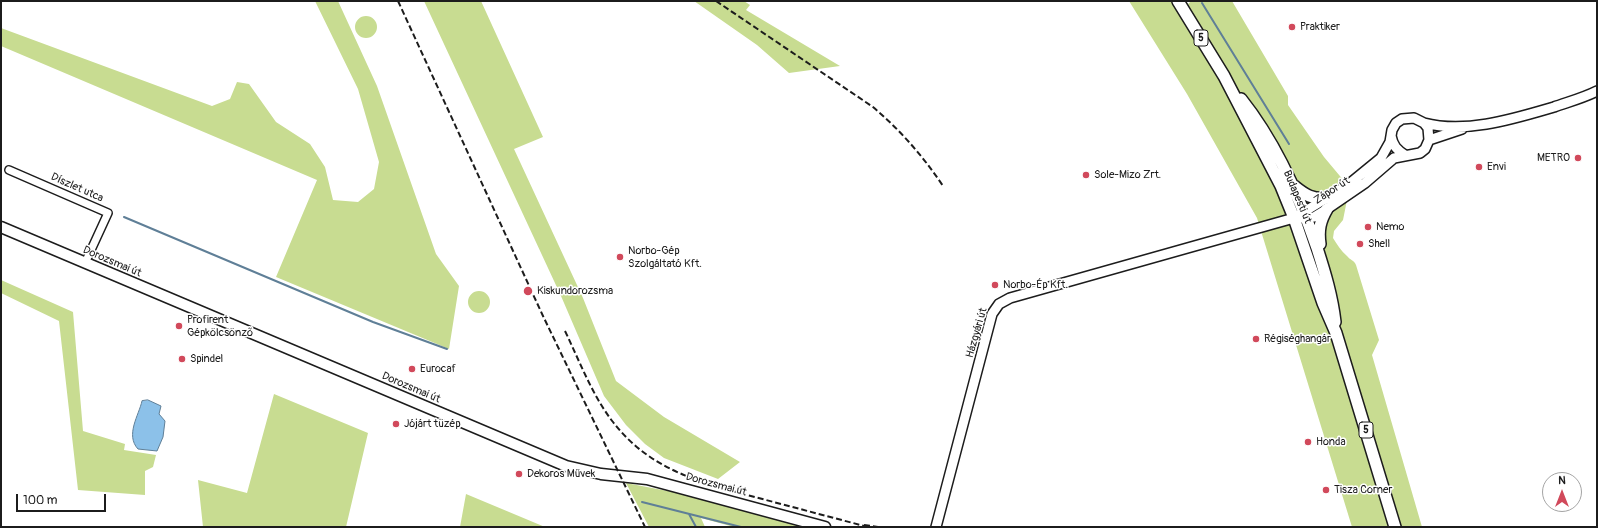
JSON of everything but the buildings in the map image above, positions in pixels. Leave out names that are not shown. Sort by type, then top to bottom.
[{"type":"main road","name":"Budapesti út","points":[[1178,1],[1224,76],[1281,186],[1294,218],[1323,303],[1336,333],[1395,527]]},
{"type":"main road","name":"Budapesti út","points":[[1224,76],[1257,118],[1293,186],[1306,215],[1332,300],[1336,333]]},
{"type":"main road","points":[[1293,186],[1310,198],[1328,198]]},
{"type":"main road","points":[[1321,263],[1322,252],[1318,233],[1320,224],[1327,209]]},
{"type":"main road","name":"Dorozsmai út","points":[[1,227],[566,466],[601,474],[647,479],[825,527]]},
{"type":"street","name":"Zápor út","points":[[1294,218],[1306,215],[1348,185],[1381,158],[1391,136],[1392,130],[1396,123],[1402,119],[1414,118],[1424,123],[1440,127],[1470,126],[1515,118],[1570,102],[1597,91]]},
{"type":"street","points":[[1424,123],[1428,128],[1429,140]]},
{"type":"street","name":"Zápor út","points":[[1306,215],[1314,217],[1327,209],[1365,183],[1394,158],[1420,153],[1429,140],[1470,126]]},
{"type":"street","points":[[1391,136],[1398,151],[1405,155]]},
{"type":"street","name":"Díszlet utca","points":[[9,170],[108,213],[85,263]]},
{"type":"street","name":"Házgyári út","points":[[936,527],[992,314],[999,304],[1010,298],[1294,218]]},
{"type":"green space","points":[[315,1],[338,1],[377,86],[436,254],[459,286],[449,349],[276,277],[317,180],[1,46],[1,28],[212,106],[230,99],[237,82],[249,84],[276,122],[310,144],[325,167],[333,200],[358,202],[374,189],[379,162],[358,89]]},
{"type":"green space","points":[[424,1],[481,1],[543,137],[514,149],[583,298],[616,381],[664,417],[740,462],[718,479],[664,458],[645,444],[626,425],[604,396],[561,296]]},
{"type":"green space","points":[[694,1],[744,1],[750,5],[746,10],[840,66],[789,73],[757,45]]},
{"type":"green space","points":[[1129,1],[1186,1],[1188,4],[1191,1],[1232,1],[1288,96],[1288,105],[1324,157],[1355,194],[1347,200],[1343,220],[1334,231],[1333,238],[1343,252],[1356,265],[1379,340],[1372,355],[1422,527],[1352,527],[1257,218],[1187,94]]},
{"type":"green space","points":[[366,16],[374,19],[377,27],[374,35],[366,38],[358,35],[355,27],[358,19]]},
{"type":"green space","points":[[1,280],[73,312],[83,431],[125,444],[124,450],[156,455],[153,467],[145,471],[145,495],[78,490],[59,321],[1,293]]},
{"type":"green space","points":[[479,291],[483,292],[489,298],[489,306],[483,312],[479,313],[475,312],[469,306],[468,302],[469,298],[475,292]]},
{"type":"green space","points":[[274,394],[368,433],[346,527],[203,527],[198,480],[247,493]]},
{"type":"green space","points":[[626,483],[673,492],[803,527],[734,527],[701,518],[705,527],[649,527]]},
{"type":"green space","points":[[466,494],[545,527],[460,527]]},
{"type":"water","points":[[148,400],[161,406],[159,414],[165,421],[163,437],[157,451],[138,449],[133,438],[134,425],[142,401]]},
{"type":"waterway","points":[[1202,3],[1289,144]]},
{"type":"waterway","points":[[124,217],[373,322],[447,349]]},
{"type":"waterway","points":[[642,502],[741,527]]},
{"type":"waterway","points":[[689,514],[696,527]]},
{"type":"railway","points":[[398,1],[543,316],[645,527]]},
{"type":"railway","points":[[716,1],[873,107],[911,144],[943,186]]},
{"type":"railway","points":[[565,331],[599,401],[613,422],[628,439],[663,465],[702,482],[868,527]]},
{"type":"railway","points":[[864,525],[878,527]]},
{"type":"place","name":"Praktiker","points":[[1292,27]]},
{"type":"place","name":"METRO","points":[[1578,158]]},
{"type":"place","name":"Envi","points":[[1479,167]]},
{"type":"place","name":"Sole-Mizo Zrt.","points":[[1086,175]]},
{"type":"place","name":"Nemo","points":[[1368,227]]},
{"type":"place","name":"Shell","points":[[1360,244]]},
{"type":"place","name":"Norbo-Gép Szolgáltató Kft.","points":[[620,257]]},
{"type":"place","name":"Norbo-Ép Kft.","points":[[995,285]]},
{"type":"place","name":"Kiskundorozsma","points":[[528,291]]},
{"type":"place","name":"Profirent Gépkölcsönző","points":[[179,326]]},
{"type":"place","name":"Régiséghangár","points":[[1256,339]]},
{"type":"place","name":"Spindel","points":[[182,359]]},
{"type":"place","name":"Eurocaf","points":[[412,369]]},
{"type":"place","name":"Jójárt tüzép","points":[[396,424]]},
{"type":"place","name":"Honda","points":[[1308,442]]},
{"type":"place","name":"Dekoros Művek","points":[[519,474]]},
{"type":"place","name":"Tisza Corner","points":[[1326,490]]}]
